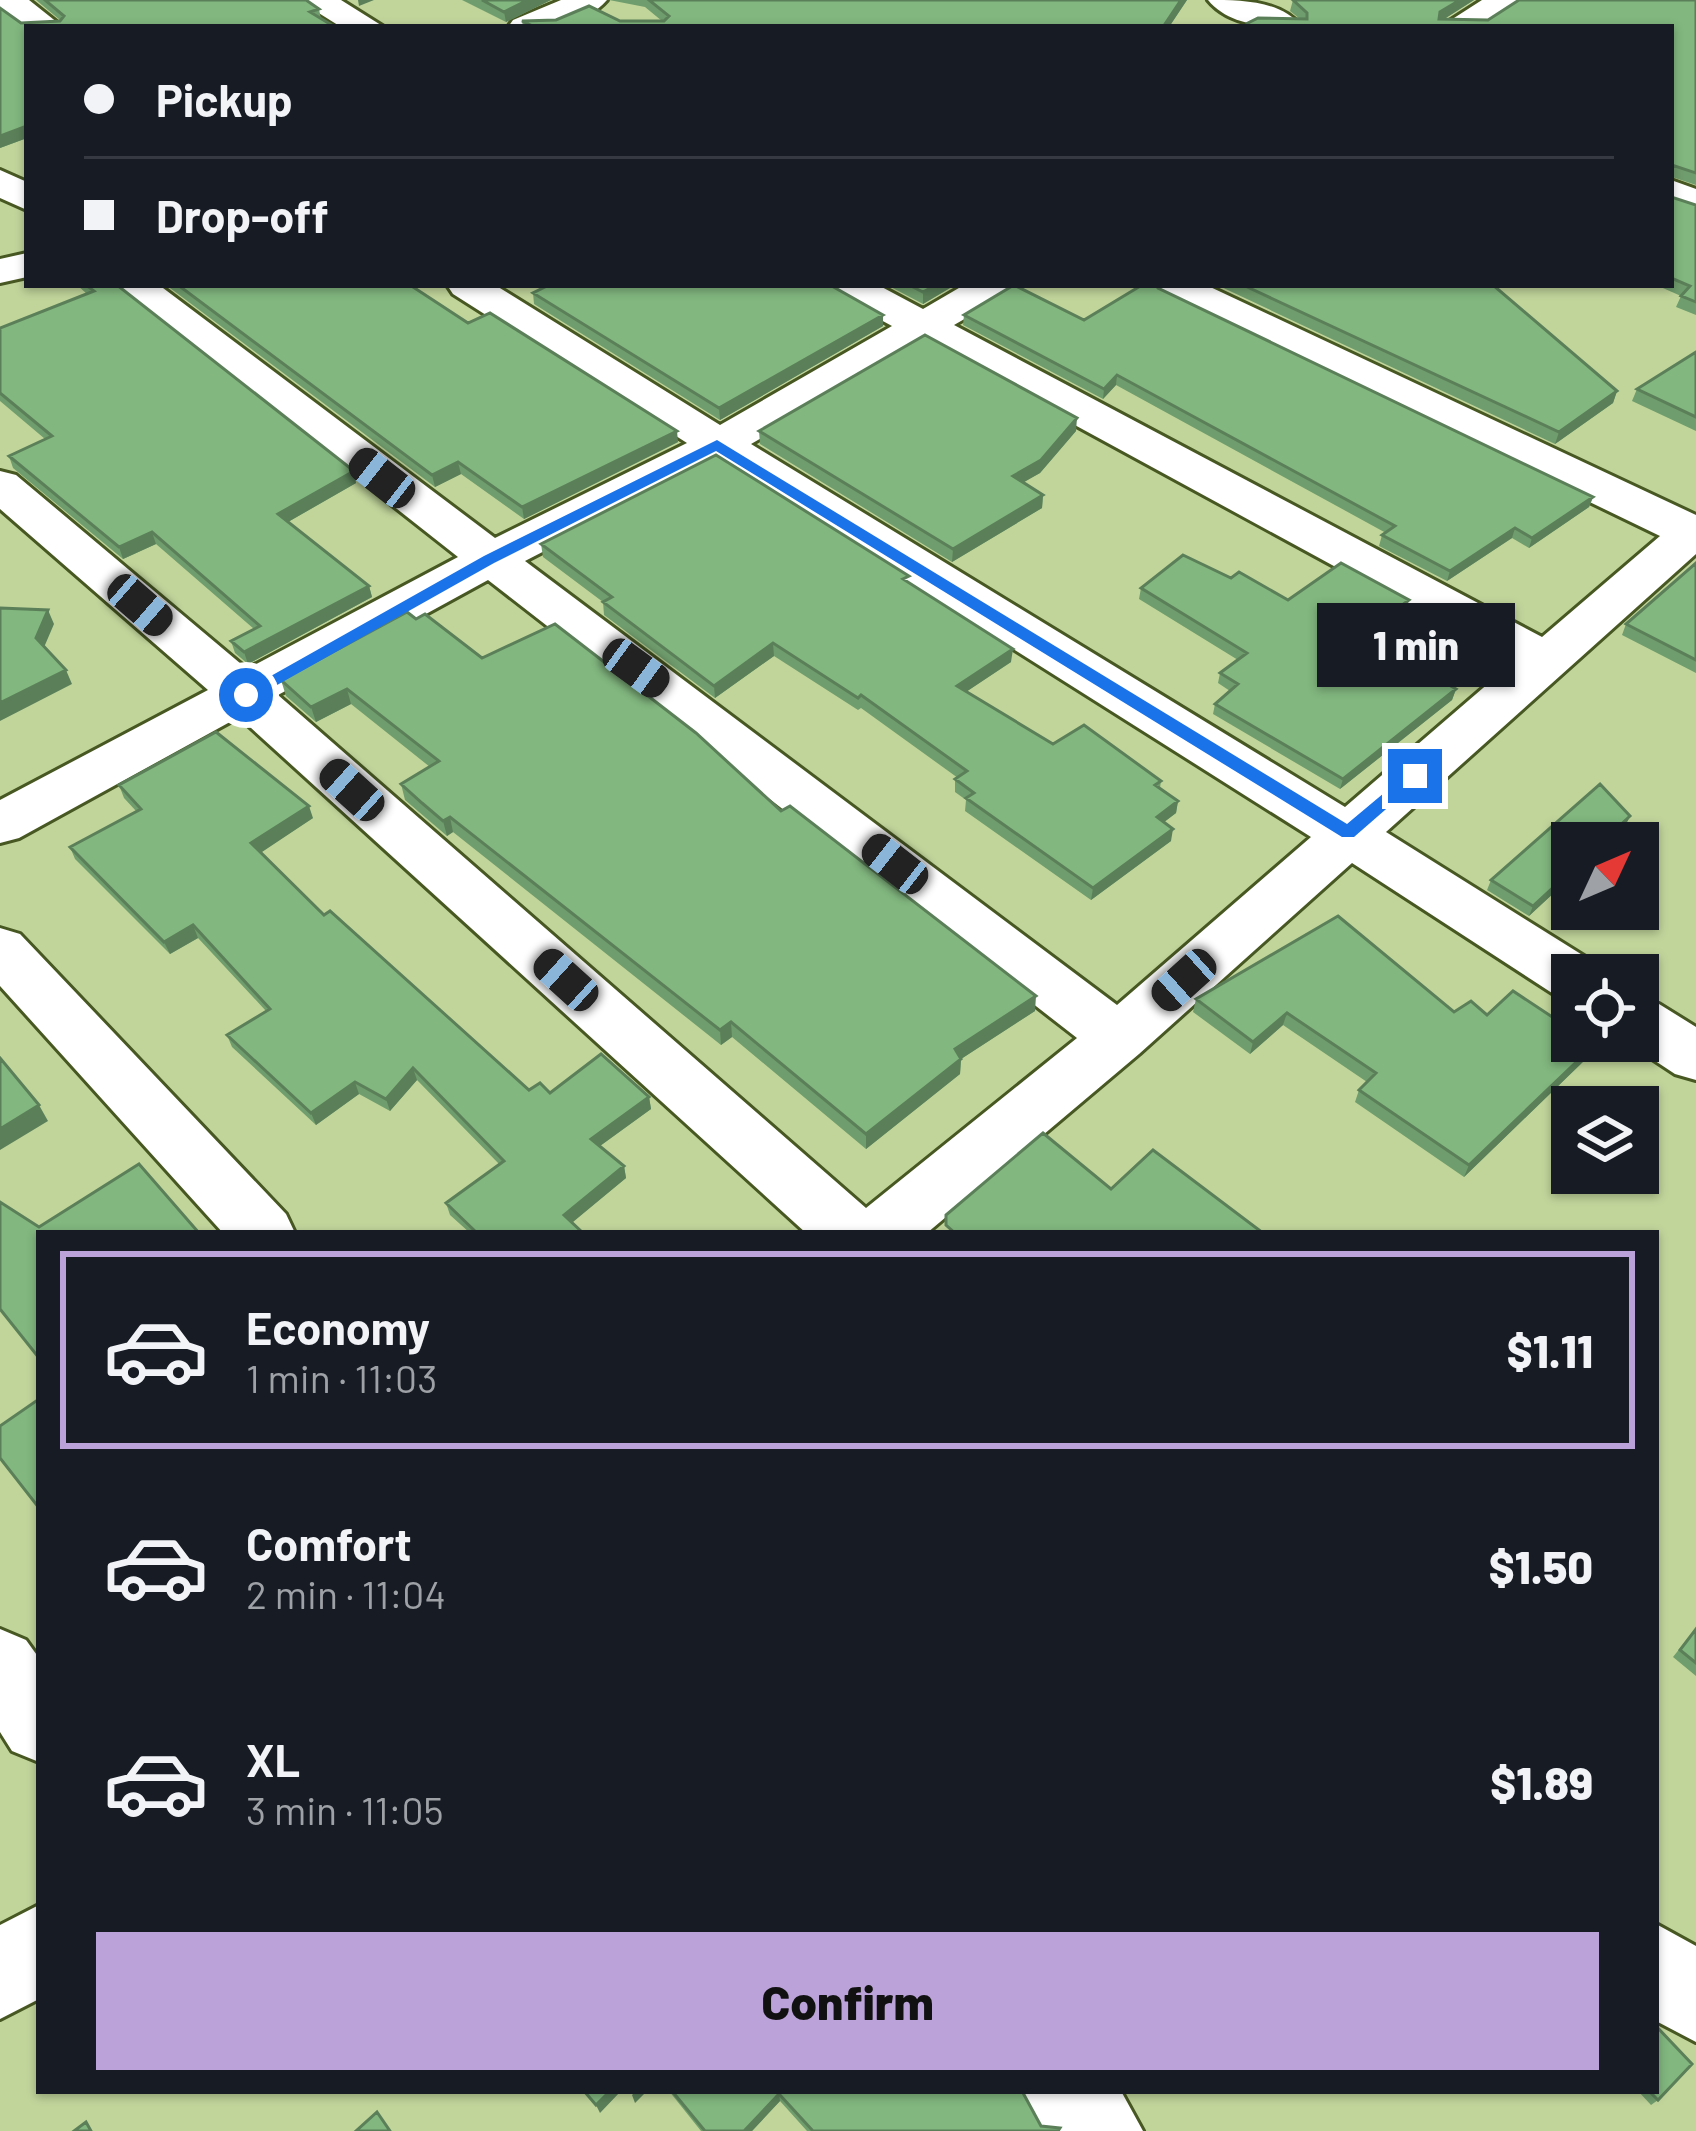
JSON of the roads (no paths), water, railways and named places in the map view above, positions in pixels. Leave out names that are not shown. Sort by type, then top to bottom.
[{"type":"street","points":[[6,0],[42,24]]},
{"type":"street","points":[[315,0],[362,24]]},
{"type":"street","points":[[532,24],[591,0],[629,18]]},
{"type":"street","points":[[1225,0],[1278,24]]},
{"type":"street","points":[[1463,24],[1508,0]]},
{"type":"street","points":[[137,288],[489,560],[783,776],[1118,1038]]},
{"type":"street","points":[[472,288],[717,445],[1348,832],[1551,963]]},
{"type":"street","points":[[852,288],[1550,662]]},
{"type":"street","points":[[0,824],[489,560],[717,445],[989,288]]},
{"type":"street","points":[[887,1230],[1118,1038],[1694,532],[1179,288]]},
{"type":"street","points":[[0,485],[246,695],[847,1230]]},
{"type":"street","points":[[0,949],[260,1230]]},
{"type":"street","points":[[1659,1033],[1696,1057]]},
{"type":"street","points":[[0,1666],[36,1720]]},
{"type":"street","points":[[0,1978],[36,1948]]},
{"type":"street","points":[[1659,1968],[1696,2001]]},
{"type":"street","points":[[1066,2094],[1100,2131]]}]
